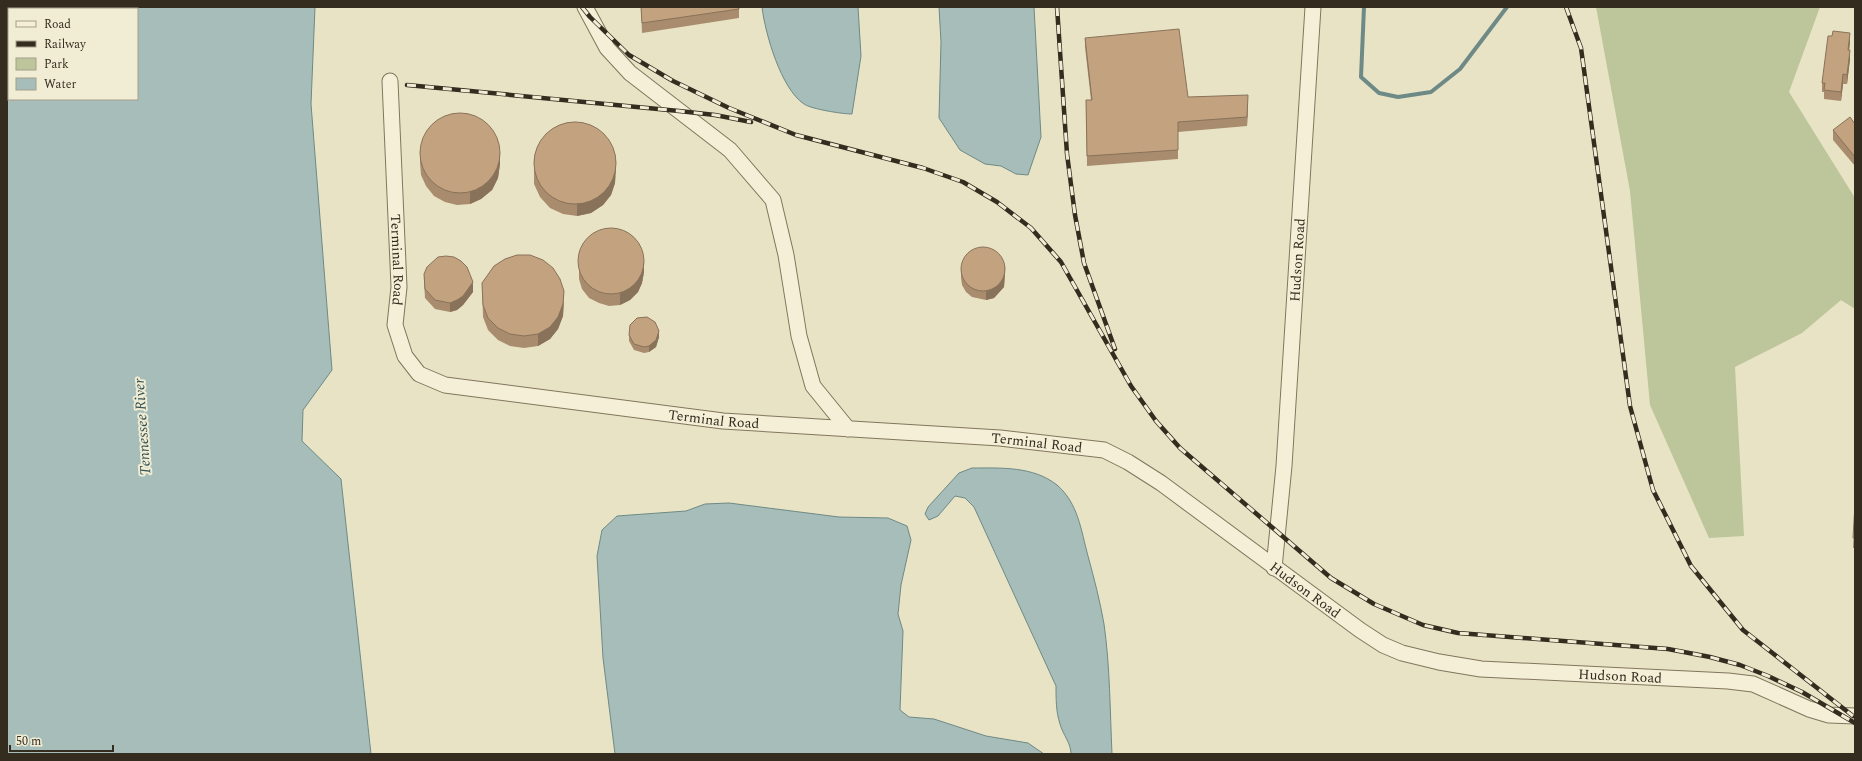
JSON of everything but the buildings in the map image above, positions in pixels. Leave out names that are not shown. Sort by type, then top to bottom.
[{"type":"street","points":[[585,7],[607,48],[630,73],[730,150],[772,200],[786,255],[799,336],[813,386],[848,428]]},
{"type":"street","name":"Hudson Road","points":[[1313,7],[1284,466],[1274,568],[1383,645],[1410,655],[1439,662],[1482,669],[1728,681],[1754,684],[1810,709],[1829,714],[1855,716]]},
{"type":"street","name":"Terminal Road","points":[[390,82],[399,287],[395,325],[405,356],[419,374],[445,385],[715,420],[1000,438],[1104,450],[1128,462],[1161,483],[1274,568]]},
{"type":"green space","points":[[1596,7],[1820,7],[1789,92],[1855,198],[1855,309],[1841,300],[1802,333],[1735,367],[1744,536],[1709,538],[1650,405],[1630,191]]},
{"type":"water","name":"Tennessee River","points":[[7,7],[315,7],[311,104],[332,370],[303,410],[302,441],[341,479],[371,754],[7,754]]},
{"type":"water","points":[[762,7],[858,7],[861,56],[852,114],[813,108],[804,104],[796,97],[781,74],[767,31]]},
{"type":"water","points":[[939,7],[1034,7],[1041,137],[1028,175],[1016,174],[1001,166],[985,164],[960,150],[939,118],[941,42]]},
{"type":"water","points":[[972,468],[1016,469],[1038,474],[1057,485],[1070,500],[1078,518],[1083,536],[1104,624],[1109,672],[1112,754],[1071,754],[1070,746],[1061,728],[1059,719],[1056,705],[1056,686],[974,507],[965,498],[955,496],[938,516],[929,520],[925,514],[928,507],[959,473]]},
{"type":"water","points":[[729,503],[839,517],[888,518],[907,526],[911,540],[901,585],[898,614],[903,631],[900,710],[909,717],[934,719],[986,736],[1028,743],[1044,754],[615,754],[603,658],[597,556],[602,530],[617,516],[686,511],[705,504]]},
{"type":"waterway","points":[[1364,7],[1361,77],[1379,93],[1398,97],[1431,92],[1460,69],[1507,7]]},
{"type":"railway","points":[[582,7],[590,17],[629,55],[673,81],[729,108],[796,135],[923,168],[963,182],[997,202],[1031,228],[1061,262],[1131,386],[1156,421],[1180,448],[1331,578],[1374,604],[1423,625],[1458,633],[1668,649],[1710,657],[1740,665],[1768,676],[1802,692],[1855,723]]},
{"type":"railway","points":[[1057,7],[1067,154],[1075,215],[1084,263],[1115,349]]},
{"type":"railway","points":[[1566,7],[1581,48],[1630,406],[1653,490],[1691,566],[1743,630],[1853,716]]},
{"type":"railway","points":[[407,85],[679,111],[715,115],[751,122]]}]
